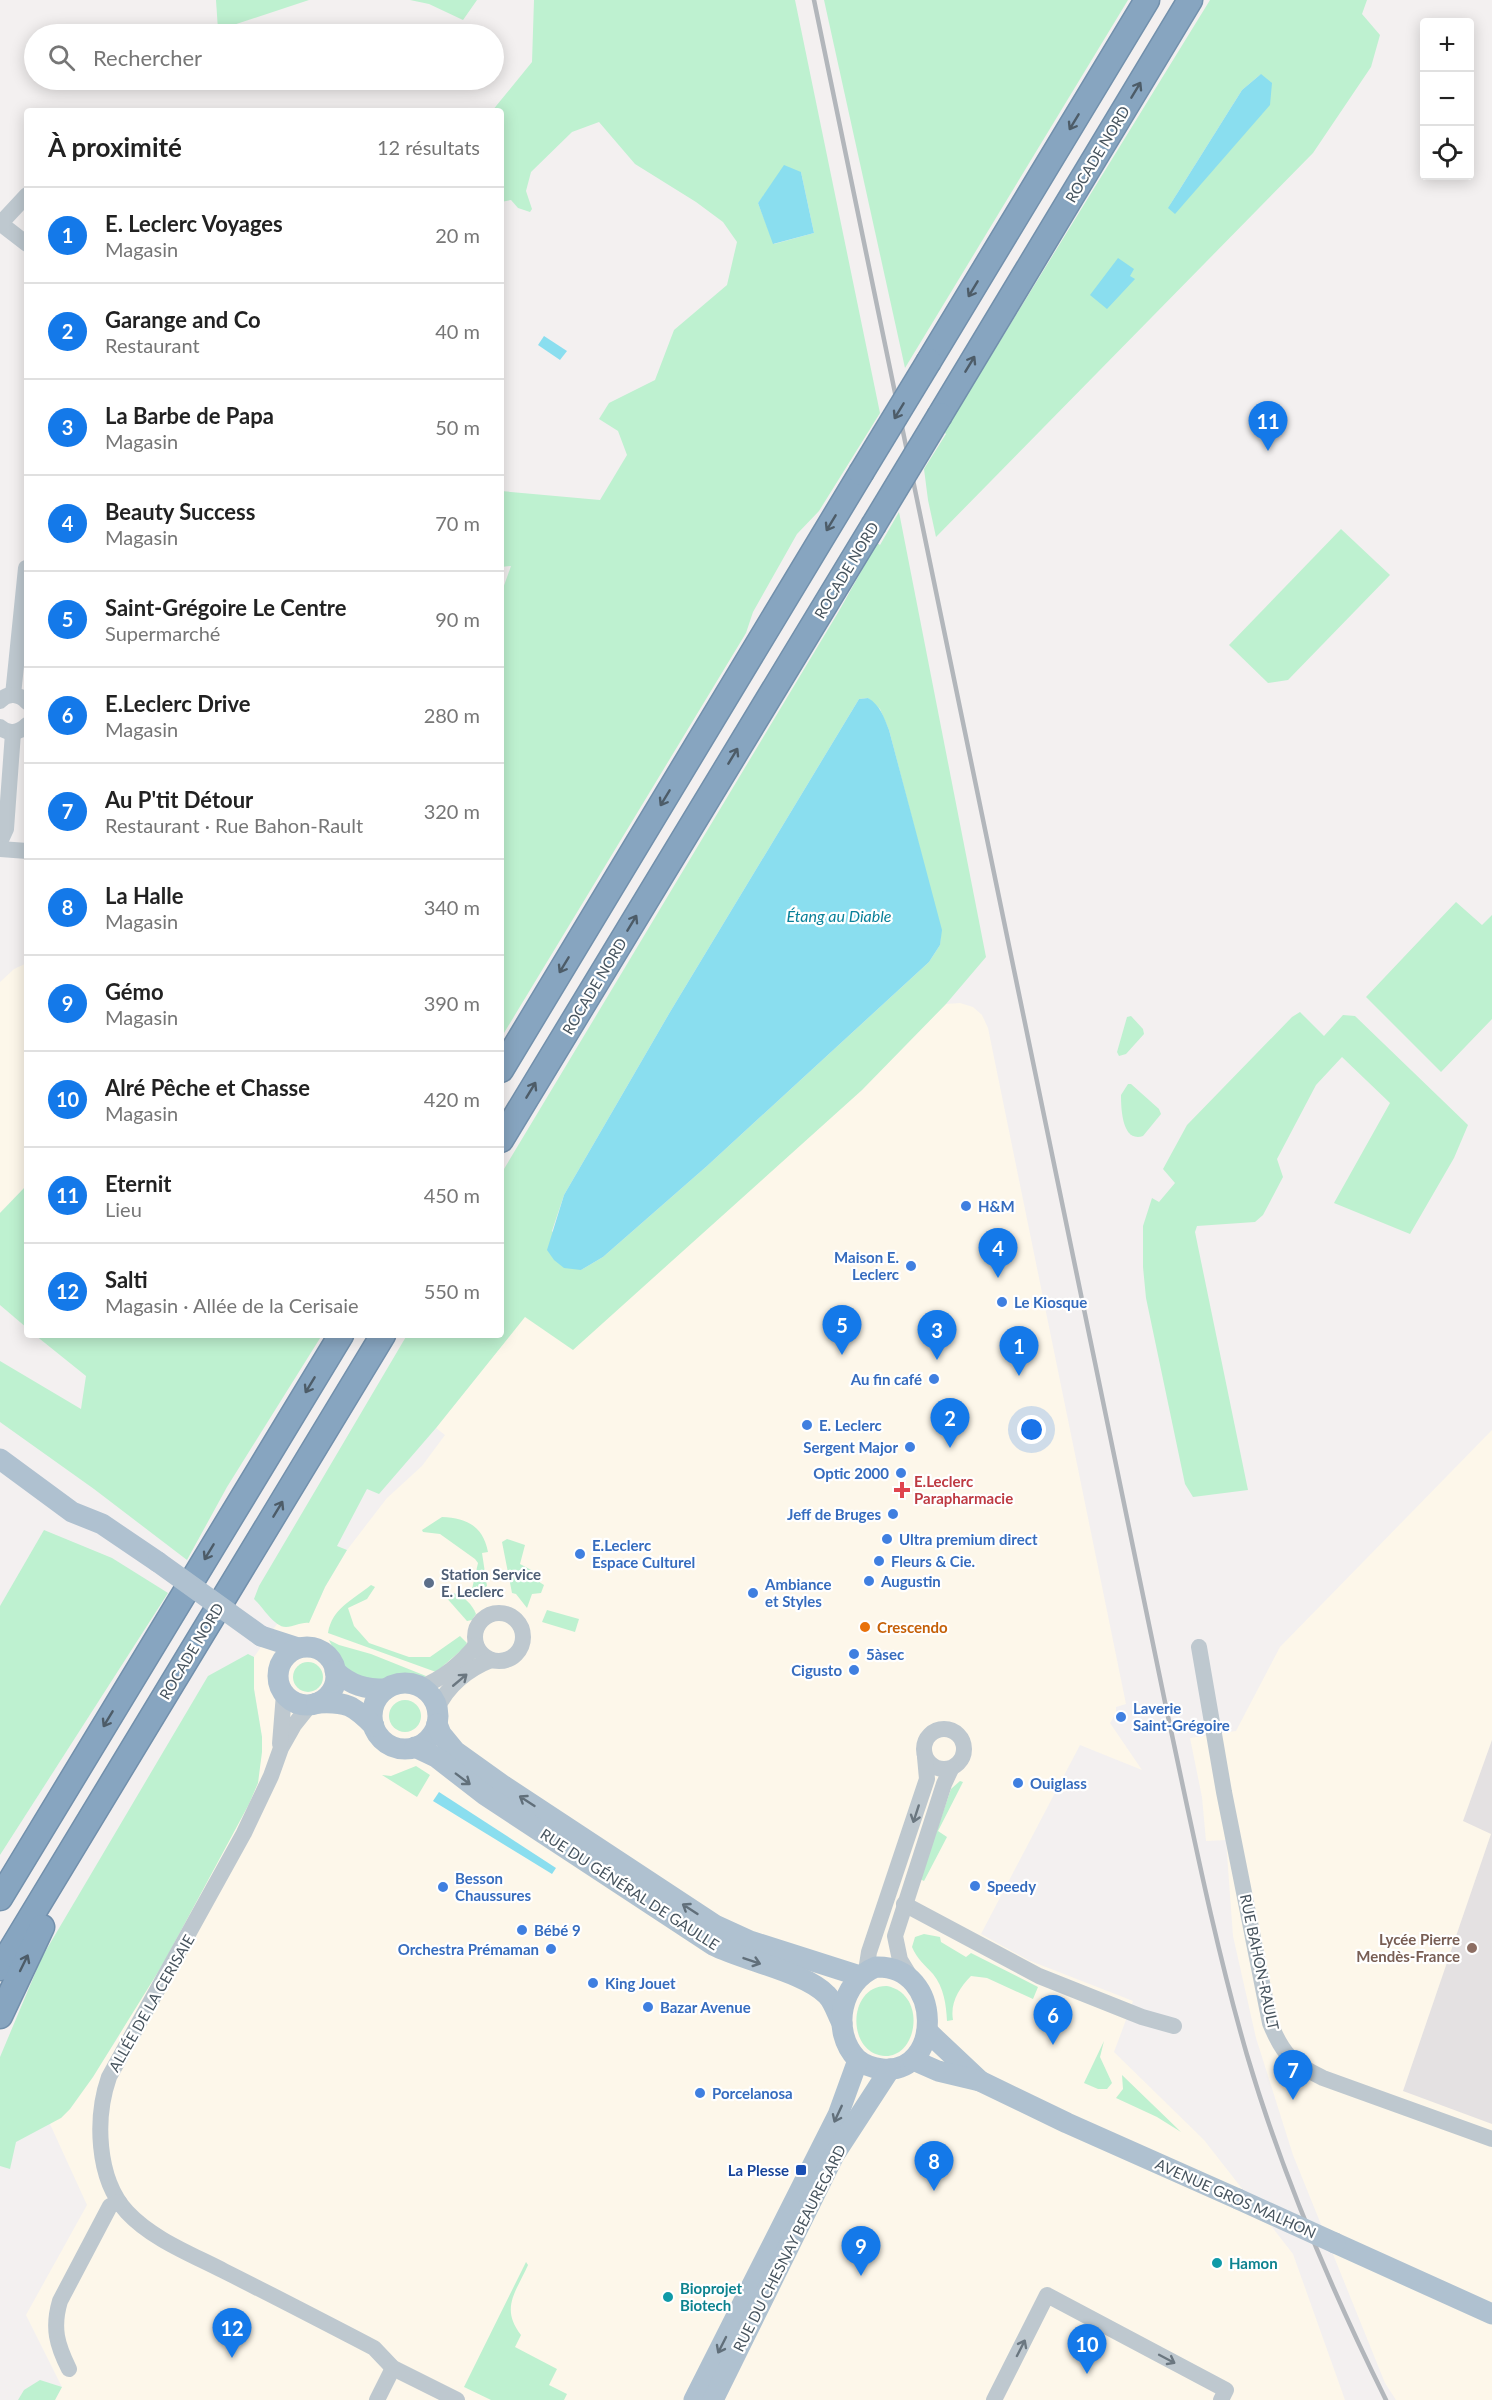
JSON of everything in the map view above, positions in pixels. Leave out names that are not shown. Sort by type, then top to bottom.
[{"type":"highway","points":[[504,1065],[1147,0]]},
{"type":"highway","name":"ROCADE NORD","points":[[504,1135],[1190,0]]},
{"type":"highway","points":[[0,1898],[338,1338]]},
{"type":"highway","name":"ROCADE NORD","points":[[0,1968],[381,1338]]},
{"type":"highway","points":[[0,2016],[38,1933],[96,1835],[95,1810]]},
{"type":"main road","points":[[0,1444],[78,1498],[102,1524]]},
{"type":"main road","points":[[0,1459],[72,1512],[102,1524],[261,1636],[298,1648],[308,1647],[323,1652],[329,1657],[335,1671],[361,1688],[386,1689],[401,1683],[421,1687]]},
{"type":"main road","points":[[261,1636],[278,1671],[278,1679],[284,1694],[291,1701],[314,1704],[332,1690],[335,1671]]},
{"type":"main road","points":[[278,1671],[285,1657],[298,1648]]},
{"type":"main road","name":"RUE DU GÉNÉRAL DE GAULLE","points":[[421,1687],[432,1695],[441,1734],[455,1751],[504,1786],[715,1924],[750,1941],[863,1973]]},
{"type":"main road","points":[[374,1726],[375,1703],[386,1689]]},
{"type":"main road","name":"RUE DU GÉNÉRAL DE GAULLE","points":[[314,1704],[344,1703],[356,1708],[374,1726],[379,1736],[390,1744],[403,1748],[415,1747],[436,1757],[485,1795],[713,1945],[812,1983],[832,2001],[842,2023]]},
{"type":"main road","points":[[415,1747],[429,1738],[437,1716]]},
{"type":"main road","points":[[886,1966],[896,1969],[911,1978],[923,1996],[927,2031],[922,2047],[913,2060],[890,2070],[871,2067],[858,2060],[850,2049],[842,2023],[847,1996],[863,1973],[876,1967],[886,1966]]},
{"type":"main road","name":"AVENUE GROS MALHON","points":[[927,2031],[980,2081]]},
{"type":"main road","name":"RUE DU CHESNAY BEAUREGARD","points":[[694,2400],[838,2115],[858,2060]]},
{"type":"main road","name":"AVENUE GROS MALHON","points":[[913,2060],[938,2071],[980,2081],[1067,2123],[1492,2314]]},
{"type":"main road","name":"RUE DU CHESNAY BEAUREGARD","points":[[713,2400],[834,2155],[890,2070]]},
{"type":"street","points":[[24,198],[0,224],[24,242]]},
{"type":"street","points":[[13,699],[24,588]]},
{"type":"street","points":[[0,842],[6,829],[13,729]]},
{"type":"street","points":[[0,849],[24,851]]},
{"type":"street","points":[[437,1716],[442,1698],[450,1688],[480,1664],[491,1660],[509,1659],[519,1651],[523,1637],[518,1623],[506,1615],[499,1614],[486,1618],[476,1630],[476,1645],[479,1652],[491,1660]]},
{"type":"street","points":[[421,1687],[438,1679],[476,1645]]},
{"type":"street","name":"RUE BAHON-RAULT","points":[[1199,1647],[1224,1792],[1270,2023],[1284,2052],[1303,2069],[1323,2078],[1492,2139]]},
{"type":"street","name":"ALLÉE DE LA CERISAIE","points":[[280,1748],[284,1694]]},
{"type":"street","name":"ALLÉE DE LA CERISAIE","points":[[314,1704],[294,1725],[280,1748],[271,1776],[244,1833],[109,2077],[102,2102],[100,2136],[103,2159],[119,2202],[133,2218],[162,2239],[374,2348],[393,2368],[457,2400]]},
{"type":"street","points":[[863,1973],[927,1779],[924,1746],[929,1736],[939,1730],[955,1731],[962,1739],[965,1750],[961,1761],[951,1769],[895,1936],[900,1960],[911,1978]]},
{"type":"street","points":[[925,1757],[933,1767],[951,1769]]},
{"type":"street","points":[[904,1904],[1039,1976],[1142,2017],[1174,2026]]},
{"type":"street","points":[[69,2369],[56,2340],[54,2328],[57,2308],[110,2206],[119,2202]]},
{"type":"street","points":[[994,2400],[1047,2295],[1226,2390],[1221,2400]]},
{"type":"street","points":[[377,2400],[393,2368]]},
{"type":"shaded area","points":[[24,964],[24,1188],[0,1213],[0,982],[14,969]]},
{"type":"shaded area","points":[[960,1003],[973,1007],[982,1015],[988,1028],[1126,1704],[1116,1707],[1116,1713],[1110,1723],[1142,1770],[1080,1745],[981,1934],[1028,1960],[1133,2001],[1114,2052],[1204,2140],[1293,2254],[1345,2400],[55,2400],[62,2387],[26,2315],[87,2205],[50,2124],[70,2109],[116,2041],[258,1783],[262,1737],[254,1689],[254,1657],[277,1624],[286,1627],[299,1622],[309,1622],[325,1587],[347,1550],[387,1498],[422,1466],[445,1435],[436,1428],[525,1316],[573,1349],[862,1090],[946,1004]]},
{"type":"shaded area","points":[[1492,1430],[1492,2400],[1396,2400],[1385,2383],[1293,2155],[1256,2038],[1233,1936],[1226,1840],[1206,1841],[1202,1797],[1190,1738],[1236,1731],[1280,1647]]},
{"type":"shaded area","name":"Lycée Pierre Mendès-France","points":[[1492,1740],[1492,2124],[1403,2091],[1491,1834],[1463,1821]]},
{"type":"green space","points":[[216,0],[309,0],[236,24],[218,24]]},
{"type":"green space","points":[[410,0],[477,0],[463,20],[429,4]]},
{"type":"green space","points":[[534,0],[795,0],[880,413],[819,511],[797,534],[753,612],[746,633],[504,1033],[504,586],[511,566],[504,567],[504,491],[600,500],[627,455],[618,431],[599,419],[609,403],[655,380],[674,330],[727,285],[737,242],[723,222],[696,202],[635,164],[599,122],[572,132],[531,172],[526,191],[532,209],[530,212],[518,208],[511,200],[504,201],[504,108],[494,108],[532,62]],"holes":[[[801,172],[814,233],[774,244],[758,203],[771,186]]]},
{"type":"green space","points":[[824,0],[1128,0],[905,368]]},
{"type":"green space","points":[[1210,0],[1367,0],[1362,14],[1380,35],[1371,67],[1313,153],[936,537],[924,469],[946,434],[944,432]],"holes":[[[1261,74],[1168,208],[1242,90]]]},
{"type":"green space","points":[[899,512],[986,957],[946,1004],[862,1090],[573,1350],[525,1317],[436,1428],[379,1494],[367,1489],[337,1546],[347,1550],[325,1587],[309,1623],[286,1627],[277,1624],[254,1599],[259,1586],[405,1338],[504,1338],[504,1169],[839,611],[877,543],[880,545]],"holes":[[[868,698],[880,709],[889,730],[941,930],[940,945],[929,962],[707,1166],[603,1257],[581,1270],[552,1231],[564,1195],[670,1012],[859,699]]]},
{"type":"green space","points":[[1341,529],[1390,575],[1288,680],[1268,683],[1229,645]]},
{"type":"green space","points":[[1456,902],[1482,925],[1492,915],[1492,1019],[1441,1072],[1366,997]]},
{"type":"green space","points":[[1300,1012],[1324,1036],[1343,1015],[1355,1016],[1468,1125],[1454,1158],[1410,1234],[1334,1203],[1390,1103],[1342,1057],[1316,1085],[1277,1159],[1283,1177],[1263,1215],[1255,1222],[1197,1226],[1195,1232],[1248,1490],[1193,1497],[1185,1484],[1146,1298],[1143,1226],[1152,1198],[1159,1202],[1175,1183],[1163,1169],[1187,1125],[1292,1017]]},
{"type":"green space","points":[[1131,1016],[1143,1029],[1144,1034],[1126,1054],[1119,1056],[1117,1052],[1127,1017]]},
{"type":"green space","points":[[1128,1084],[1131,1084],[1159,1109],[1161,1114],[1143,1136],[1131,1135],[1124,1123],[1121,1095]]},
{"type":"green space","points":[[24,1188],[24,1325],[0,1305],[0,1213]]},
{"type":"green space","points":[[39,1338],[320,1338],[227,1487],[187,1560],[94,1489],[0,1422],[0,1361],[81,1409],[86,1376]]},
{"type":"green space","points":[[442,1517],[459,1519],[473,1525],[482,1536],[488,1552],[482,1553],[487,1586],[480,1590],[477,1586],[472,1589],[478,1563],[475,1559],[440,1534],[423,1532],[422,1530]]},
{"type":"green space","points":[[44,1530],[112,1558],[168,1593],[0,1855],[0,1606]]},
{"type":"green space","points":[[507,1539],[525,1545],[520,1564],[535,1572],[533,1578],[544,1585],[541,1593],[532,1594],[527,1608],[516,1594],[512,1593],[502,1542]]},
{"type":"green space","points":[[371,1585],[375,1587],[367,1599],[348,1608],[354,1626],[369,1643],[409,1657],[430,1657],[460,1636],[467,1643],[465,1647],[436,1672],[328,1633],[330,1624],[339,1611]]},
{"type":"green space","points":[[453,1593],[464,1598],[472,1607],[476,1614],[472,1620],[467,1621],[444,1595]]},
{"type":"green space","points":[[547,1610],[579,1619],[575,1632],[542,1622]]},
{"type":"green space","points":[[329,1640],[426,1676],[423,1679],[401,1675],[381,1681],[371,1681],[343,1669]]},
{"type":"green space","points":[[248,1654],[254,1657],[254,1689],[262,1737],[258,1783],[249,1804],[163,1964],[93,2077],[61,2118],[16,2142],[10,2169],[0,2166],[0,2057],[42,1957],[208,1676]]},
{"type":"green space","points":[[308,1662],[319,1666],[323,1677],[319,1688],[308,1692],[297,1688],[293,1677],[297,1666]]},
{"type":"green space","points":[[405,1700],[417,1704],[421,1716],[417,1728],[405,1732],[393,1728],[389,1716],[393,1704]]},
{"type":"green space","points":[[416,1766],[430,1775],[417,1797],[382,1775],[391,1776]]},
{"type":"green space","points":[[960,1781],[963,1782],[938,1831],[947,1837],[924,1881],[920,1879],[951,1789]]},
{"type":"green space","points":[[924,1934],[940,1937],[941,1942],[966,1957],[971,1953],[1038,1987],[1033,1999],[987,1978],[971,1976],[956,1996],[953,2020],[947,2021],[940,1985],[912,1947],[915,1937]]},
{"type":"green space","points":[[887,1986],[900,1991],[908,2000],[913,2012],[913,2024],[911,2036],[905,2047],[896,2054],[885,2056],[872,2052],[863,2044],[856,2020],[864,1996],[874,1989]]},
{"type":"green space","points":[[1104,2041],[1100,2057],[1112,2083],[1107,2089],[1098,2089],[1084,2083]]},
{"type":"green space","points":[[1122,2075],[1181,2132],[1157,2117],[1116,2098],[1123,2089]]},
{"type":"green space","points":[[526,2262],[528,2265],[512,2300],[512,2316],[521,2335],[515,2347],[557,2369],[549,2385],[567,2394],[564,2400],[491,2400],[464,2387]]},
{"type":"green space","points":[[40,2380],[62,2387],[55,2400],[18,2400],[24,2390]]},
{"type":"water","points":[[1261,74],[1272,83],[1270,105],[1175,214],[1168,208],[1242,90]]},
{"type":"water","points":[[784,165],[801,172],[814,233],[773,244],[758,203]]},
{"type":"water","points":[[1118,258],[1134,269],[1130,276],[1135,279],[1107,309],[1090,295]]},
{"type":"water","points":[[544,336],[567,351],[560,360],[538,345]]},
{"type":"water","name":"Étang au Diable","points":[[868,698],[879,708],[889,730],[942,930],[940,945],[929,962],[707,1166],[603,1257],[581,1270],[564,1268],[547,1250],[564,1195],[670,1012],[859,699]]},
{"type":"water","points":[[439,1792],[556,1868],[552,1874],[433,1801]]},
{"type":"railway","points":[[814,0],[1213,1925],[1247,2055],[1276,2144],[1327,2273],[1386,2400]]},
{"type":"place","name":"Eternit","points":[[1268,451]]},
{"type":"place","name":"H&M","points":[[966,1206]]},
{"type":"place","name":"Maison E. Leclerc","points":[[911,1266]]},
{"type":"place","name":"Beauty Success","points":[[998,1278]]},
{"type":"place","name":"Le Kiosque","points":[[1002,1302]]},
{"type":"place","name":"Saint-Grégoire Le Centre","points":[[842,1355]]},
{"type":"place","name":"La Barbe de Papa","points":[[937,1360]]},
{"type":"place","name":"E. Leclerc Voyages","points":[[1019,1376]]},
{"type":"place","name":"Au fin café","points":[[934,1379]]},
{"type":"place","name":"E. Leclerc","points":[[807,1425]]},
{"type":"place","name":"Sergent Major","points":[[910,1447]]},
{"type":"place","name":"Garange and Co","points":[[950,1448]]},
{"type":"place","name":"Optic 2000","points":[[901,1473]]},
{"type":"place","name":"E.Leclerc Parapharmacie","points":[[902,1490]]},
{"type":"place","name":"Jeff de Bruges","points":[[893,1514]]},
{"type":"place","name":"Ultra premium direct","points":[[887,1539]]},
{"type":"place","name":"E.Leclerc Espace Culturel","points":[[580,1554]]},
{"type":"place","name":"Fleurs & Cie.","points":[[879,1561]]},
{"type":"place","name":"Augustin","points":[[869,1581]]},
{"type":"place","name":"Station Service E. Leclerc","points":[[429,1583]]},
{"type":"place","name":"Ambiance et Styles","points":[[753,1593]]},
{"type":"place","name":"Crescendo","points":[[865,1627]]},
{"type":"place","name":"5àsec","points":[[854,1654]]},
{"type":"place","name":"Cigusto","points":[[854,1670]]},
{"type":"place","name":"Laverie Saint-Grégoire","points":[[1121,1717]]},
{"type":"place","name":"Ouiglass","points":[[1018,1783]]},
{"type":"place","name":"Speedy","points":[[975,1886]]},
{"type":"place","name":"Besson Chaussures","points":[[443,1887]]},
{"type":"place","name":"Bébé 9","points":[[522,1930]]},
{"type":"place","name":"Lycée Pierre Mendès-France","points":[[1472,1948]]},
{"type":"place","name":"Orchestra Prémaman","points":[[551,1949]]},
{"type":"place","name":"King Jouet","points":[[593,1983]]},
{"type":"place","name":"Bazar Avenue","points":[[648,2007]]},
{"type":"place","name":"E.Leclerc Drive","points":[[1053,2045]]},
{"type":"place","name":"Porcelanosa","points":[[700,2093]]},
{"type":"place","name":"Au P'tit Détour","points":[[1293,2100]]},
{"type":"place","name":"La Plesse","points":[[801,2170]]},
{"type":"place","name":"La Halle","points":[[934,2191]]},
{"type":"place","name":"Hamon","points":[[1217,2263]]},
{"type":"place","name":"Gémo","points":[[861,2276]]},
{"type":"place","name":"Bioprojet Biotech","points":[[668,2297]]},
{"type":"place","name":"Salti","points":[[232,2358]]},
{"type":"place","name":"Alré Pêche et Chasse","points":[[1087,2374]]}]
